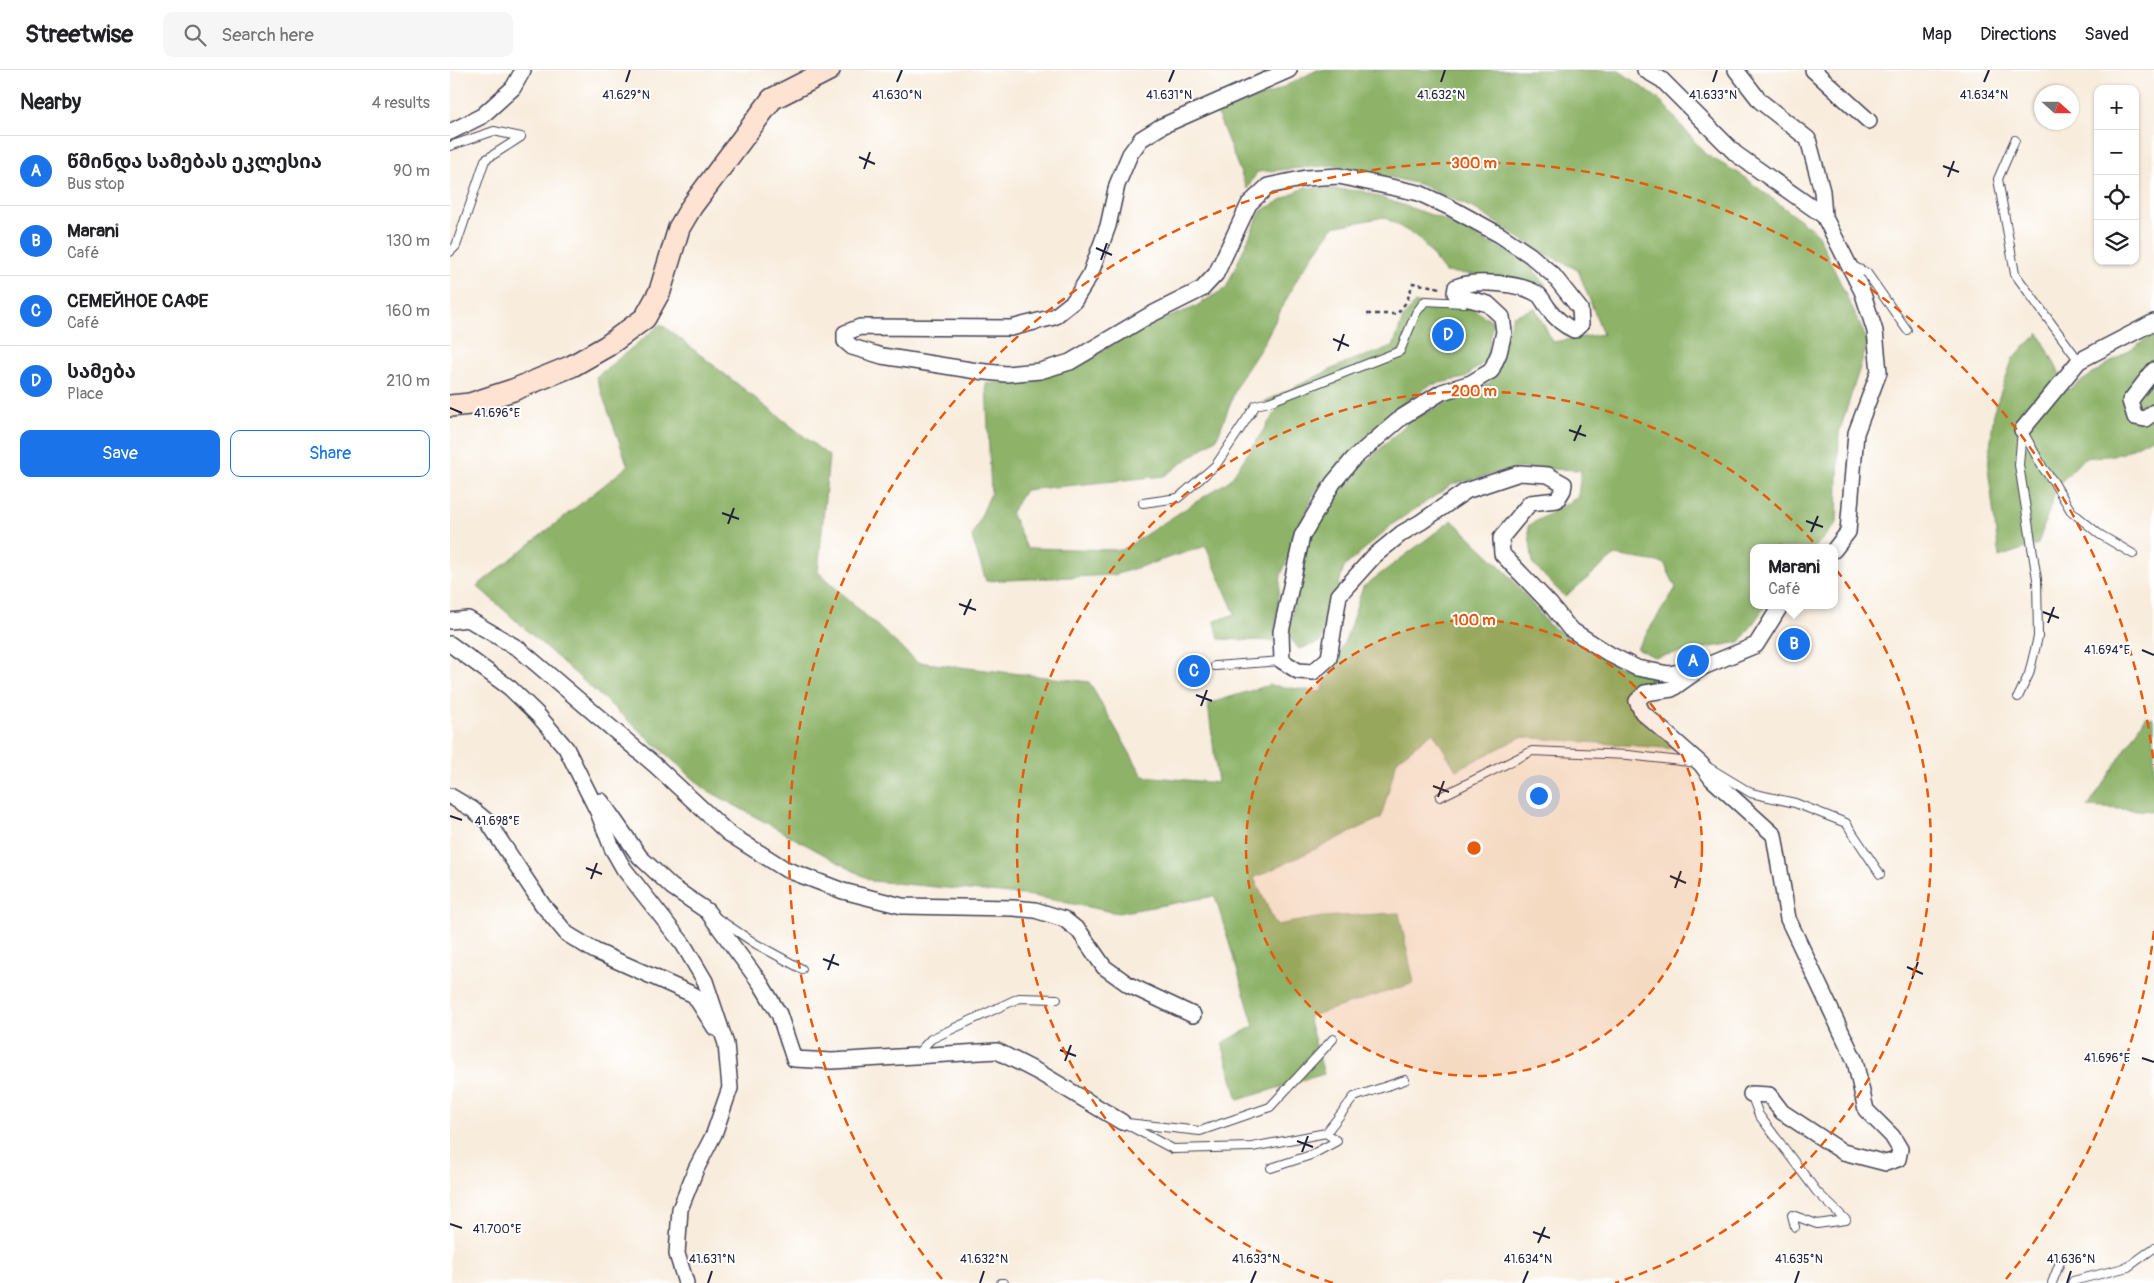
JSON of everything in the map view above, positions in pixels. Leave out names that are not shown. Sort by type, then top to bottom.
[{"type":"street","points":[[450,132],[482,116],[513,88],[523,70]]},
{"type":"street","points":[[450,406],[470,404],[513,390],[572,366],[607,346],[646,318],[660,291],[679,228],[692,206],[772,99],[829,70]]},
{"type":"street","points":[[1289,70],[1162,126],[1141,139],[1130,154],[1117,185],[1108,226],[1090,275],[1074,301],[1054,317],[1011,328],[860,327],[845,333],[845,340],[852,347],[882,356],[1006,374],[1040,371],[1070,362],[1148,316],[1202,289],[1216,274],[1249,204],[1268,186],[1306,178],[1339,176],[1419,193],[1500,234],[1530,254],[1553,275],[1580,309],[1581,324],[1574,330],[1565,326],[1552,315],[1539,296],[1514,285],[1481,283],[1460,286],[1455,290],[1458,296],[1488,304],[1502,317],[1504,332],[1499,353],[1490,371],[1471,383],[1442,392],[1402,416],[1353,459],[1333,483],[1302,536],[1281,632],[1282,661],[1298,671],[1313,672],[1329,658],[1339,595],[1374,556],[1402,533],[1466,491],[1520,473],[1548,475],[1564,484],[1563,490],[1557,500],[1530,502],[1501,538],[1502,554],[1550,604],[1570,629],[1611,655],[1637,668],[1669,674],[1703,667],[1756,646],[1779,609]]},
{"type":"street","points":[[1645,70],[1662,80],[1736,154],[1824,216]]},
{"type":"street","points":[[1736,70],[1760,101],[1808,139],[1822,191],[1824,216],[1862,292],[1875,331],[1879,372],[1856,433],[1848,532],[1838,545]]},
{"type":"street","points":[[1813,70],[1869,121]]},
{"type":"street","points":[[2022,430],[2079,361],[2154,322]]},
{"type":"street","points":[[2154,370],[2130,401],[2135,417],[2144,419],[2154,412]]},
{"type":"street","points":[[450,620],[468,619],[519,649],[656,766],[728,833],[785,869],[843,890],[902,906],[1013,908],[1035,910],[1064,919],[1078,931],[1104,967],[1129,985],[1193,1015]]},
{"type":"street","points":[[450,644],[510,688],[537,714],[566,748],[640,857],[672,886],[707,911],[761,984],[780,1014],[794,1059],[832,1061],[997,1051],[1040,1072],[1122,1122]]},
{"type":"street","points":[[1703,667],[1672,689],[1645,693],[1637,701],[1642,712],[1701,764],[1712,778],[1774,835],[1788,920],[1855,1061],[1866,1110],[1892,1136],[1900,1148],[1898,1159],[1886,1163],[1842,1152],[1782,1112],[1769,1095],[1751,1094]]},
{"type":"street","points":[[566,748],[598,812],[612,848],[624,869],[683,944],[705,981],[726,1044],[730,1088],[714,1134],[696,1169],[680,1209],[677,1254],[686,1283]]},
{"type":"street","points":[[450,796],[472,809],[488,822],[542,904],[567,934],[595,951],[694,995],[726,1044]]},
{"type":"lane","points":[[450,146],[494,131],[521,137],[485,160],[456,246],[450,252]]},
{"type":"lane","points":[[2015,140],[1998,179],[2015,274],[2079,361]]},
{"type":"lane","points":[[1849,264],[1868,273],[1907,330]]},
{"type":"lane","points":[[1143,503],[1178,498],[1216,465],[1256,405],[1400,351],[1416,313],[1425,300],[1488,304]]},
{"type":"lane","points":[[2022,430],[2043,468],[2071,511],[2099,534],[2133,554]]},
{"type":"lane","points":[[2018,697],[2029,674],[2038,637],[2037,579],[2019,465],[2022,430]]},
{"type":"lane","points":[[1215,666],[1282,661]]},
{"type":"lane","points":[[1440,797],[1532,751],[1628,755],[1701,764],[1751,793],[1795,803],[1846,824],[1880,874]]},
{"type":"lane","points":[[707,911],[756,944],[802,969]]},
{"type":"lane","points":[[913,1057],[931,1040],[1019,998],[1057,999]]},
{"type":"lane","points":[[1122,1122],[1200,1131],[1270,1107],[1333,1039]]},
{"type":"lane","points":[[1122,1122],[1173,1149],[1252,1147],[1326,1133],[1354,1097],[1405,1080]]},
{"type":"lane","points":[[1751,1094],[1764,1123],[1817,1192],[1846,1220],[1817,1224],[1792,1215],[1795,1227]]},
{"type":"lane","points":[[1271,1168],[1311,1154],[1336,1141],[1326,1133]]},
{"type":"lane","points":[[2072,1283],[2073,1281],[2128,1267],[2154,1248]]},
{"type":"lane","points":[[2052,1283],[2062,1257]]},
{"type":"path","points":[[1367,314],[1397,314],[1407,301],[1413,283],[1455,290]]},
{"type":"green space","points":[[1317,70],[1618,70],[1660,100],[1705,154],[1740,174],[1817,233],[1868,342],[1839,433],[1837,523],[1818,544],[1750,544],[1750,609],[1763,609],[1740,642],[1654,657],[1637,648],[1676,588],[1664,563],[1615,555],[1565,597],[1533,564],[1528,526],[1578,497],[1581,470],[1519,468],[1453,484],[1394,523],[1344,567],[1321,642],[1299,649],[1288,635],[1304,551],[1340,486],[1411,420],[1490,383],[1513,316],[1535,308],[1553,342],[1603,334],[1578,270],[1536,249],[1477,210],[1419,184],[1335,165],[1257,172],[1247,189],[1217,113],[1272,93]]},
{"type":"green space","points":[[1305,187],[1362,191],[1440,218],[1527,262],[1546,285],[1503,277],[1445,272],[1419,238],[1384,217],[1333,227],[1298,277],[1261,348],[1238,383],[1217,438],[1164,476],[1025,490],[1011,513],[1027,548],[1122,550],[1230,480],[1277,410],[1264,402],[1349,361],[1393,347],[1403,318],[1415,303],[1467,306],[1493,321],[1487,360],[1464,378],[1430,385],[1394,410],[1369,440],[1314,493],[1281,575],[1274,641],[1219,639],[1215,621],[1235,614],[1206,546],[1114,575],[986,581],[972,537],[991,493],[986,384],[1041,377],[1076,368],[1135,330],[1193,308],[1226,288],[1261,211]]},
{"type":"green space","points":[[661,324],[829,456],[818,572],[917,662],[1089,682],[1143,776],[1218,783],[1208,704],[1269,685],[1321,692],[1347,636],[1363,587],[1452,520],[1507,573],[1549,625],[1615,665],[1667,678],[1621,696],[1677,749],[1521,737],[1456,770],[1433,732],[1397,760],[1381,818],[1254,878],[1276,925],[1322,917],[1399,913],[1414,983],[1308,1017],[1324,1074],[1238,1100],[1222,1043],[1254,1026],[1215,896],[1118,913],[1033,896],[872,881],[705,789],[477,586],[628,466],[596,377]]},
{"type":"green space","points":[[2039,333],[2068,390],[2154,334],[2154,437],[2121,454],[2084,458],[2057,486],[2038,544],[1999,557],[1988,467],[1994,411],[2013,358]]},
{"type":"green space","points":[[2146,717],[2154,719],[2154,811],[2088,807]]},
{"type":"place","name":"სამება","points":[[1448,335]]},
{"type":"place","name":"Marani","points":[[1794,644]]},
{"type":"place","name":"წმინდა სამებას ეკლესია","points":[[1693,661]]},
{"type":"place","name":"СЕМЕЙНОЕ САФЕ","points":[[1194,671]]}]
